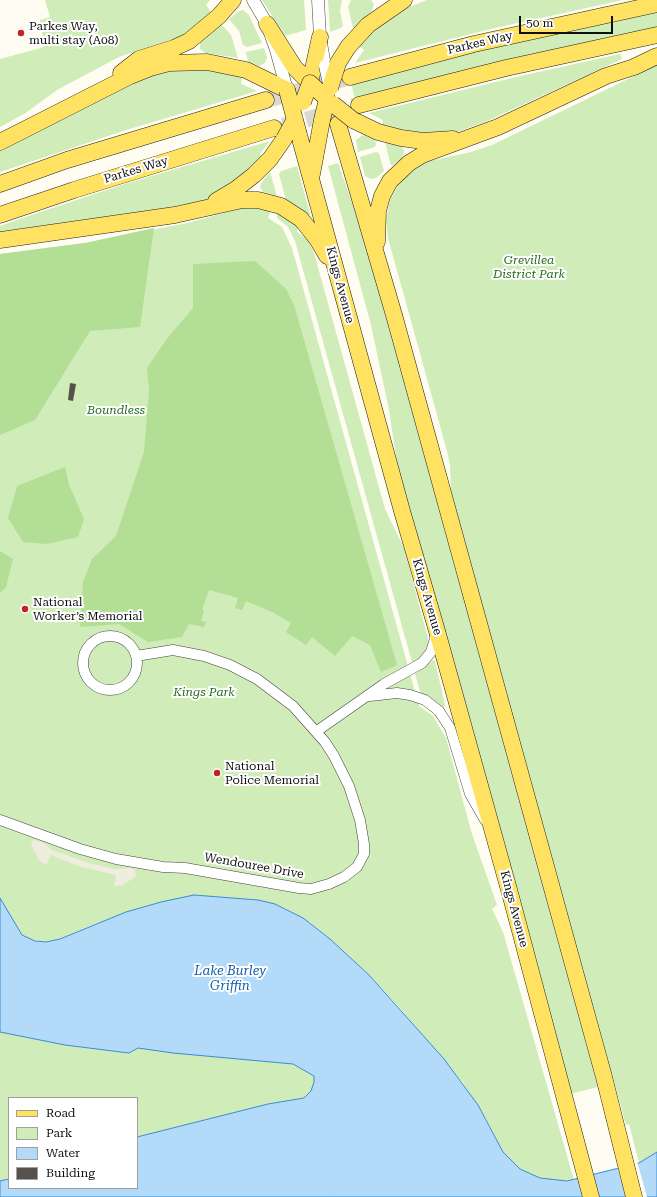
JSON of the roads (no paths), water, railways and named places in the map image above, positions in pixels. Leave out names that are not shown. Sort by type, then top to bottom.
[{"type":"main road","points":[[105,89],[135,61],[174,48],[189,41],[219,16],[233,0]]},
{"type":"main road","points":[[390,0],[403,0]]},
{"type":"main road","points":[[317,71],[348,47],[368,25],[403,0]]},
{"type":"main road","name":"Parkes Way","points":[[350,76],[474,44],[657,4]]},
{"type":"main road","points":[[267,24],[317,71],[330,97],[332,124],[348,157],[396,322],[597,1054],[634,1197]]},
{"type":"main road","points":[[359,105],[513,66],[657,35]]},
{"type":"main road","points":[[295,119],[317,71],[320,37]]},
{"type":"main road","points":[[376,257],[378,211],[382,196],[390,181],[402,168],[416,158],[498,127],[606,76],[634,67],[657,56]]},
{"type":"main road","points":[[0,142],[150,68],[182,61],[206,62],[246,70],[280,83],[332,124],[413,140],[473,137]]},
{"type":"main road","points":[[311,177],[332,124],[330,97],[317,71]]},
{"type":"main road","name":"Kings Avenue","points":[[280,83],[295,119],[286,134],[311,177],[402,511],[438,631],[493,831],[591,1197]]},
{"type":"main road","points":[[0,184],[67,160],[266,100]]},
{"type":"main road","points":[[189,212],[224,197],[245,183],[266,164],[286,134]]},
{"type":"main road","name":"Parkes Way","points":[[0,215],[74,190],[286,134]]},
{"type":"main road","points":[[0,240],[189,212],[250,199],[277,204],[292,212],[306,224],[336,271]]},
{"type":"street","name":"Kings Avenue","points":[[253,0],[267,24],[280,83]]},
{"type":"street","points":[[318,0],[320,37]]},
{"type":"street","points":[[317,731],[346,709],[370,696],[384,684],[424,661],[431,652],[438,631]]},
{"type":"street","points":[[115,637],[123,640],[130,645],[136,656],[136,669],[133,677],[124,686],[116,690],[99,688],[92,683],[85,672],[83,664],[86,651],[94,641],[102,638],[115,637]]},
{"type":"street","name":"Wendouree Drive","points":[[0,820],[80,849],[125,861],[163,867],[185,868],[302,888],[322,886],[341,879],[356,869],[363,857],[364,844],[360,820],[349,786],[334,756],[317,731],[296,709],[258,679],[227,664],[204,656],[178,650],[162,651],[136,656]]},
{"type":"street","points":[[370,696],[397,694],[410,695],[425,700],[439,711],[450,728],[470,794],[493,831]]},
{"type":"water","name":"Lake Burley Griffin","points":[[194,895],[258,900],[275,904],[303,918],[330,939],[369,975],[444,1059],[478,1105],[503,1152],[520,1169],[540,1178],[567,1181],[639,1163],[657,1152],[657,1197],[0,1197],[0,1181],[8,1179],[8,1189],[138,1189],[138,1137],[268,1104],[304,1098],[311,1091],[314,1076],[293,1064],[173,1053],[138,1048],[129,1053],[65,1045],[0,1032],[0,898],[22,935],[35,941],[46,942],[60,939],[126,912],[161,902]]},
{"type":"tunnel","points":[[266,100],[350,77]]},
{"type":"tunnel","points":[[283,126],[359,105]]},
{"type":"place","name":"Parkes Way, multi stay (A08)","points":[[21,33]]},
{"type":"place","name":"National Worker’s Memorial","points":[[25,609]]},
{"type":"place","name":"National Police Memorial","points":[[217,773]]},
{"type":"park label","name":"Grevillea District Park","points":[[529,267]]},
{"type":"park label","name":"Boundless","points":[[116,410]]},
{"type":"park label","name":"Kings Park","points":[[204,692]]}]
